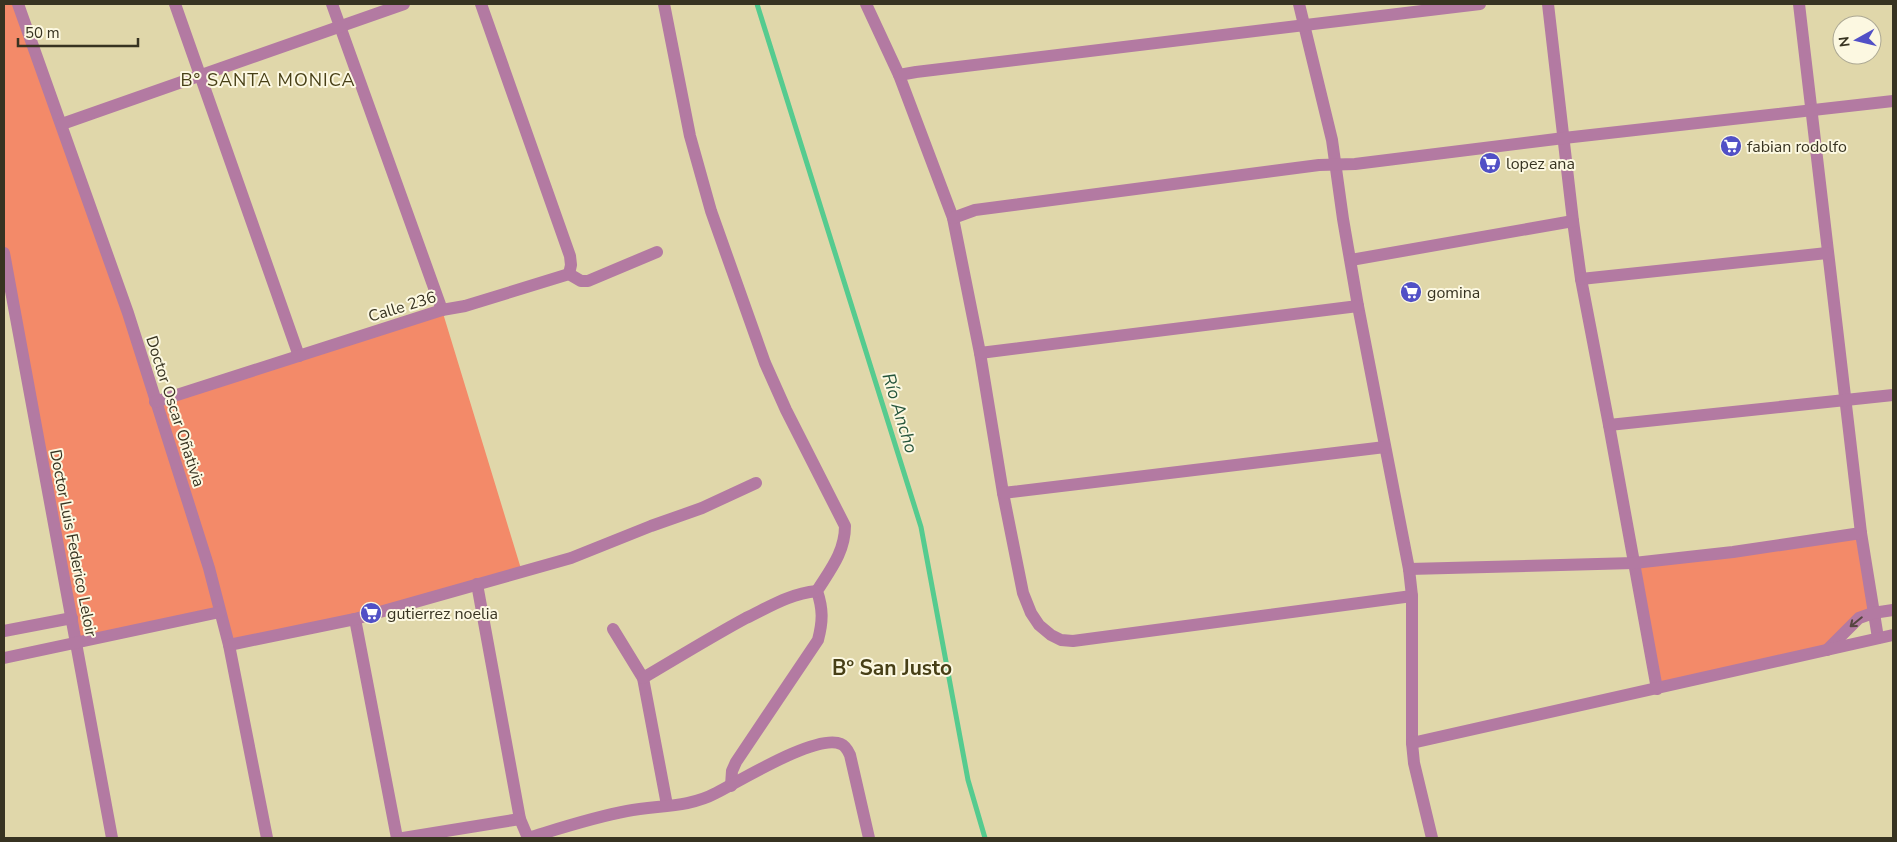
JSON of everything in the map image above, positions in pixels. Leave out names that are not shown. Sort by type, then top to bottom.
[{"type":"street","name":"Doctor Oscar Oñativia","points":[[18,4],[128,313],[209,568],[228,645],[267,838]]},
{"type":"street","points":[[175,4],[299,356]]},
{"type":"street","points":[[332,4],[442,310]]},
{"type":"street","points":[[62,124],[404,4]]},
{"type":"street","points":[[481,4],[570,256],[568,274],[581,281],[588,281],[657,252]]},
{"type":"street","points":[[664,4],[680,77],[690,136],[711,211],[765,363],[786,410],[845,526],[845,541],[818,591],[823,609],[823,622],[818,640],[736,762],[732,772],[731,786]]},
{"type":"street","points":[[866,4],[899,75],[953,218],[980,353],[1003,493],[1023,593],[1031,613],[1038,624],[1060,640],[1073,641],[1412,596]]},
{"type":"street","points":[[1300,4],[1332,140],[1358,306],[1409,569],[1412,596],[1412,742],[1414,763],[1432,838]]},
{"type":"street","points":[[899,75],[926,70],[1480,4]]},
{"type":"street","points":[[1548,4],[1572,221],[1581,280],[1610,425],[1657,689]]},
{"type":"street","points":[[1799,4],[1861,533],[1878,638]]},
{"type":"street","points":[[953,218],[975,210],[1319,165],[1336,165],[1893,101]]},
{"type":"street","points":[[1351,260],[1572,221]]},
{"type":"street","name":"Doctor Luis Federico Leloir","points":[[4,253],[112,838]]},
{"type":"street","points":[[1581,280],[1827,253]]},
{"type":"street","name":"Calle 236","points":[[155,402],[442,310],[465,306],[568,274]]},
{"type":"street","points":[[980,353],[1358,306]]},
{"type":"street","points":[[1610,425],[1893,395]]},
{"type":"street","points":[[1003,493],[1386,447]]},
{"type":"street","points":[[228,645],[355,619],[570,558],[702,508],[756,483]]},
{"type":"street","points":[[1409,569],[1634,564],[1733,552],[1861,533]]},
{"type":"street","points":[[477,584],[520,819],[528,838],[611,814],[691,803],[707,798],[777,760],[823,742],[840,743],[846,747],[853,764],[869,838]]},
{"type":"street","points":[[643,678],[725,630],[788,597],[800,593],[818,591]]},
{"type":"street","points":[[1826,650],[1859,618],[1873,613],[1893,610]]},
{"type":"street","points":[[4,658],[77,644],[220,612]]},
{"type":"street","points":[[4,632],[72,618]]},
{"type":"street","points":[[355,619],[397,838]]},
{"type":"street","points":[[613,629],[643,678],[667,805]]},
{"type":"street","points":[[1412,742],[1893,635]]},
{"type":"street","points":[[403,838],[520,819]]},
{"type":"shaded area","points":[[4,4],[18,4],[156,402],[442,310],[522,572],[229,645],[219,613],[77,644],[4,247]]},
{"type":"shaded area","points":[[1861,533],[1869,614],[1827,650],[1657,689],[1640,563]]},
{"type":"waterway","name":"Río Ancho","points":[[757,4],[921,527],[968,780],[985,838]]},
{"type":"place","name":"fabian rodolfo","points":[[1731,146]]},
{"type":"place","name":"lopez ana","points":[[1490,163]]},
{"type":"place","name":"gomina","points":[[1411,292]]},
{"type":"place","name":"gutierrez noelia","points":[[371,613]]},
{"type":"district","name":"B° SANTA MONICA","points":[[268,80]]},
{"type":"district","name":"Bº San Justo","points":[[892,668]]}]
